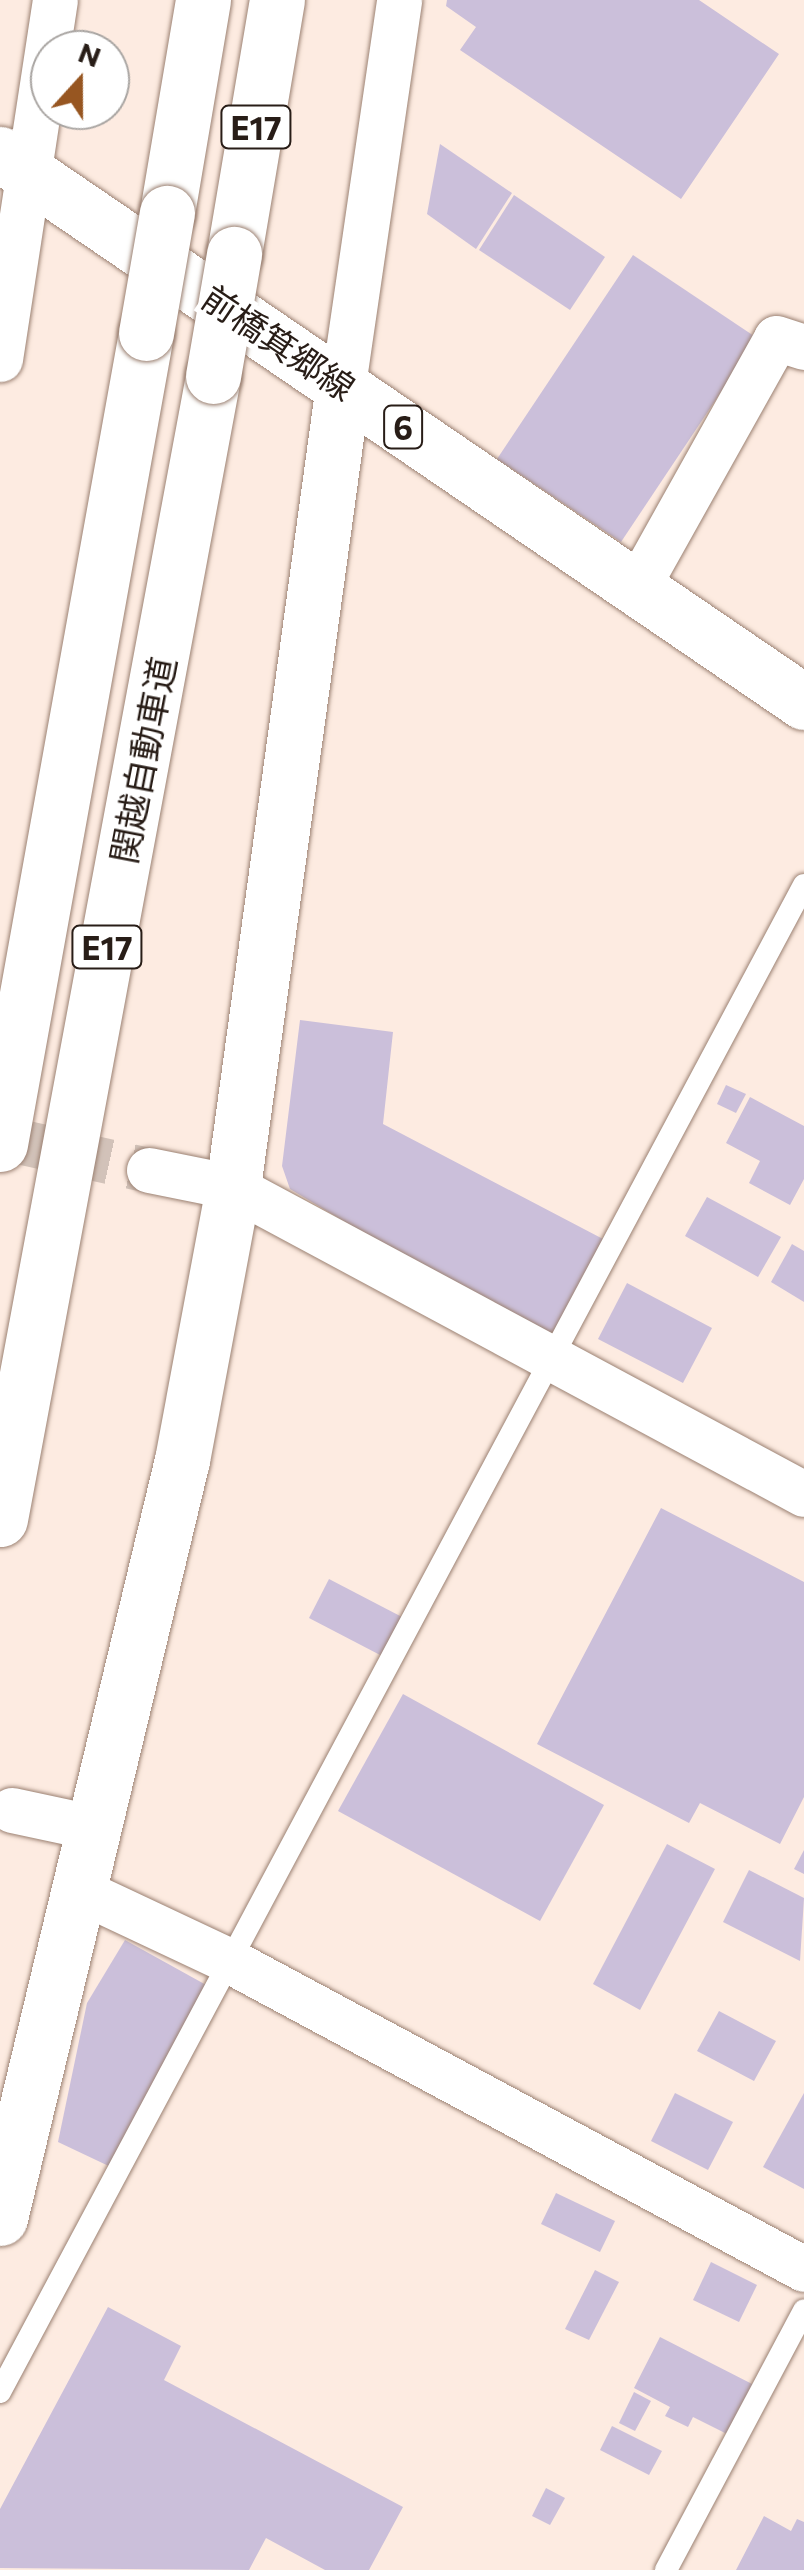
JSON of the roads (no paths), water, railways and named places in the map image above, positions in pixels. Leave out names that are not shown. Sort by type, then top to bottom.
[{"type":"main road","name":"関越自動車道","points":[[0,1144],[203,0]]},
{"type":"main road","name":"関越自動車道","points":[[0,1519],[213,376],[277,0]]},
{"type":"main road","name":"前橋箕郷線","points":[[13,162],[804,702]]},
{"type":"main road","points":[[0,2218],[83,1892],[182,1460],[233,1187],[343,386]]},
{"type":"street","points":[[0,359],[13,162],[55,0]]},
{"type":"street","points":[[343,386],[399,0]]},
{"type":"street","points":[[636,589],[776,338],[804,347]]},
{"type":"street","points":[[149,1170],[233,1187],[804,1494]]},
{"type":"street","points":[[12,1810],[96,1828]]},
{"type":"street","points":[[83,1892],[232,1962],[804,2269]]},
{"type":"lane","points":[[0,2392],[804,886]]},
{"type":"lane","points":[[666,2570],[804,2310]]},
{"type":"tunnel","points":[[0,1137],[149,1170]]}]
